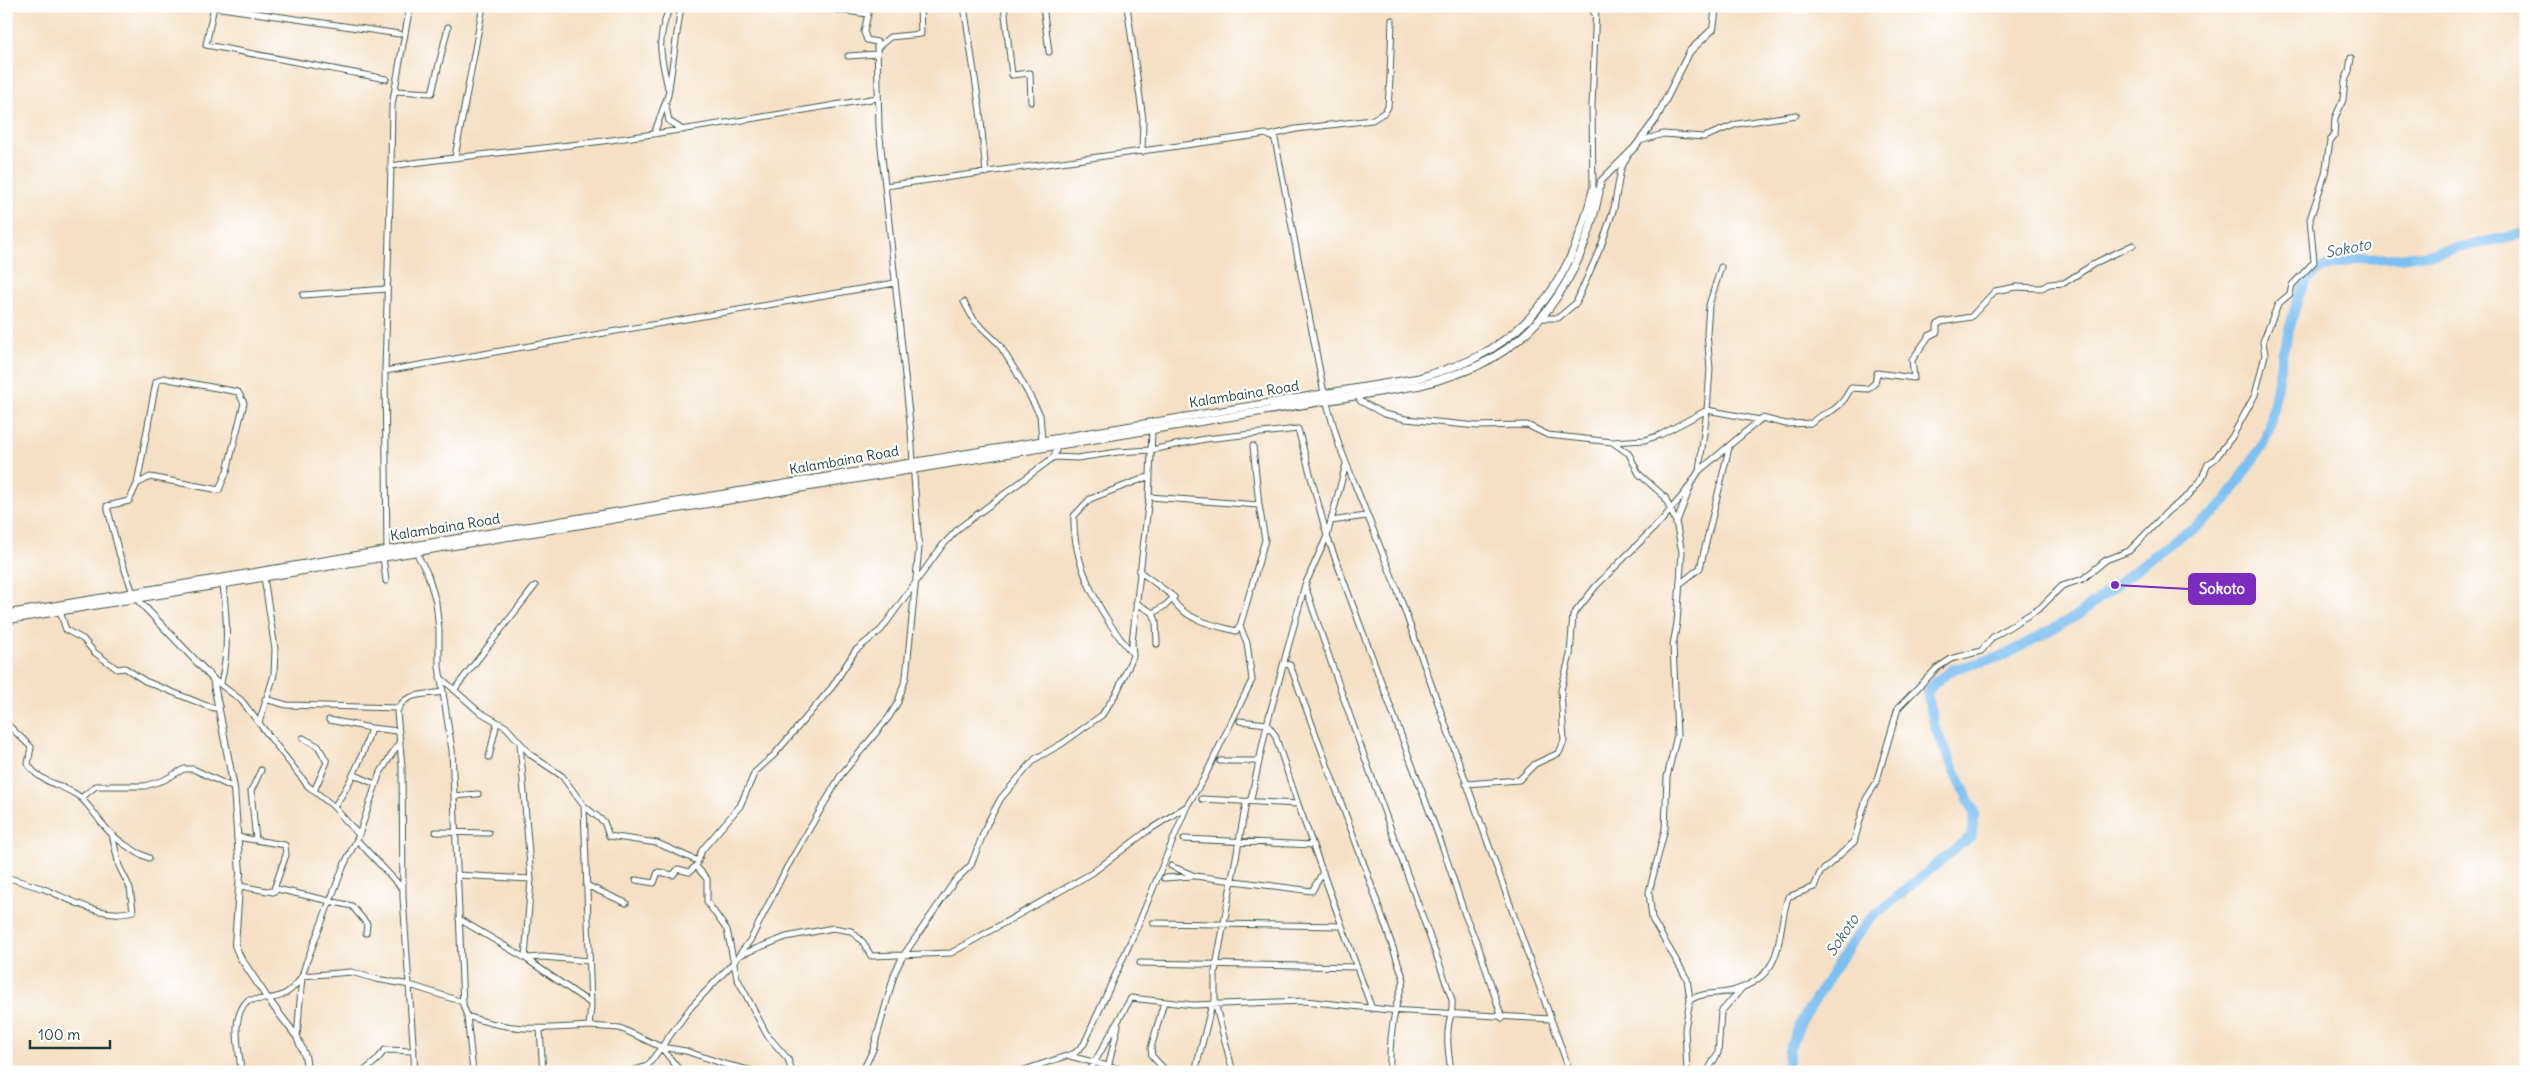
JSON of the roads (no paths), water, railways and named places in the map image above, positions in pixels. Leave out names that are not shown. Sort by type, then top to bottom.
[{"type":"main road","points":[[6,620],[135,596],[224,585],[386,554],[416,552],[914,471],[1421,385],[1478,366],[1519,338],[1542,318],[1561,293],[1581,253],[1594,214],[1596,191]]},
{"type":"main road","name":"Kalambaina Road","points":[[6,614],[135,596],[386,554],[913,461],[1419,378],[1474,359],[1514,332],[1536,313],[1554,288],[1581,235],[1596,191]]},
{"type":"street","points":[[386,581],[385,370],[392,105],[410,6]]},
{"type":"street","points":[[455,157],[483,6]]},
{"type":"street","points":[[669,91],[660,50],[661,30],[670,6]]},
{"type":"street","points":[[654,134],[666,105],[669,91],[681,6]]},
{"type":"street","points":[[643,1072],[691,1007],[734,962],[751,939],[787,867],[841,775],[890,717],[898,702],[906,677],[919,548],[914,471],[877,98],[877,42],[867,40],[864,35],[868,14],[810,6]]},
{"type":"street","points":[[848,56],[877,51],[890,37],[921,34],[920,6]]},
{"type":"street","points":[[964,6],[980,111],[986,173]]},
{"type":"street","points":[[1004,6],[1012,75],[1030,73],[1031,102]]},
{"type":"street","points":[[1043,6],[1049,52]]},
{"type":"street","points":[[1127,6],[1142,119],[1142,152]]},
{"type":"street","points":[[1588,6],[1595,14]]},
{"type":"street","points":[[1596,6],[1592,98],[1596,191]]},
{"type":"street","points":[[1596,191],[1601,181],[1630,153],[1656,119],[1690,51],[1713,29],[1716,6]]},
{"type":"street","points":[[386,79],[206,45],[214,7],[399,34]]},
{"type":"street","points":[[885,186],[1372,120],[1385,112],[1390,78],[1392,20]]},
{"type":"street","points":[[395,91],[432,93],[448,27]]},
{"type":"street","points":[[1690,1000],[1698,995],[1749,985],[1772,966],[1780,945],[1782,915],[1788,897],[1814,887],[1820,873],[1854,842],[1866,799],[1876,783],[1898,708],[1903,701],[1937,668],[1951,659],[1981,651],[1993,637],[2040,608],[2062,586],[2083,579],[2106,560],[2129,550],[2168,511],[2189,495],[2201,480],[2208,464],[2215,459],[2232,437],[2255,395],[2265,355],[2263,342],[2278,304],[2290,294],[2300,276],[2314,262],[2310,219],[2325,174],[2330,141],[2334,136],[2335,118],[2343,100],[2345,81],[2350,71],[2351,58]]},
{"type":"street","points":[[391,166],[684,130],[877,98]]},
{"type":"street","points":[[666,105],[669,121],[684,130]]},
{"type":"street","points":[[1640,141],[1663,134],[1704,137],[1737,124],[1796,115]]},
{"type":"street","points":[[1272,135],[1277,148],[1324,393],[1346,464],[1397,589],[1570,1072]]},
{"type":"street","points":[[1542,318],[1558,318],[1576,303],[1601,246],[1614,208],[1621,169],[1630,153]]},
{"type":"street","points":[[1466,784],[1519,780],[1535,764],[1559,753],[1564,741],[1561,690],[1570,655],[1573,615],[1596,586],[1670,510],[1699,471],[1730,448],[1741,434],[1762,418],[1786,424],[1812,423],[1818,416],[1832,410],[1843,402],[1851,388],[1868,389],[1875,384],[1878,373],[1914,378],[1912,360],[1929,336],[1937,332],[1937,325],[1941,322],[1971,317],[1995,290],[2016,287],[2042,288],[2049,284],[2064,283],[2097,262],[2133,245]]},
{"type":"street","points":[[1699,471],[1710,369],[1707,333],[1709,305],[1721,267]]},
{"type":"street","points":[[385,370],[895,283]]},
{"type":"street","points":[[303,295],[387,289]]},
{"type":"street","points":[[964,302],[974,320],[999,344],[1017,373],[1040,415],[1042,440]]},
{"type":"street","points":[[137,484],[150,476],[219,490],[227,471],[244,402],[238,392],[163,378],[156,382],[137,484],[129,501],[107,506],[119,553],[135,596],[213,679],[221,683],[241,700],[314,791],[334,807],[403,888]]},
{"type":"street","points":[[1357,388],[1360,401],[1384,414],[1406,419],[1477,426],[1527,425],[1548,435],[1612,442],[1645,440],[1660,435],[1707,410],[1760,420]]},
{"type":"street","points":[[1054,457],[1077,458],[1118,452],[1151,450],[1205,438],[1298,429],[1327,536],[1443,848],[1464,915],[1479,948],[1502,1018]]},
{"type":"street","points":[[862,1072],[873,1050],[892,981],[903,956],[954,882],[971,865],[987,824],[1001,798],[1035,759],[1102,715],[1117,692],[1133,654],[1139,570],[1150,476],[1152,431]]},
{"type":"street","points":[[1612,442],[1629,454],[1639,474],[1665,497],[1676,524],[1682,552],[1672,645],[1678,735],[1667,777],[1665,829],[1649,892],[1652,919],[1687,979],[1690,1000],[1685,1029],[1687,1072]]},
{"type":"street","points":[[1139,570],[1174,597],[1172,599],[1178,608],[1202,622],[1236,631],[1240,626],[1265,540],[1252,446]]},
{"type":"street","points":[[636,880],[654,883],[658,872],[673,875],[678,869],[689,872],[697,864],[702,850],[740,806],[755,772],[774,755],[828,693],[843,673],[855,652],[881,630],[951,535],[1054,457],[1057,447]]},
{"type":"street","points":[[1680,584],[1700,568],[1730,448]]},
{"type":"street","points":[[1195,1072],[1214,1004],[1216,966],[1246,803],[1251,799],[1267,724],[1305,585],[1327,536],[1346,464]]},
{"type":"street","points":[[1133,654],[1115,634],[1093,594],[1073,536],[1074,516],[1090,500],[1150,476]]},
{"type":"street","points":[[1676,524],[1687,500],[1691,483]]},
{"type":"street","points":[[1148,496],[1260,505]]},
{"type":"street","points":[[1331,521],[1366,516]]},
{"type":"street","points":[[416,552],[428,575],[436,602],[440,677],[452,750],[463,1002],[467,1016],[472,1072]]},
{"type":"street","points":[[259,723],[274,675],[275,649],[264,577]]},
{"type":"street","points":[[221,683],[226,661],[228,622],[224,585]]},
{"type":"street","points":[[1305,585],[1352,724],[1452,1000],[1453,1012],[1449,1022],[1448,1047],[1451,1072]]},
{"type":"street","points":[[454,690],[536,586]]},
{"type":"street","points":[[1153,613],[1172,599]]},
{"type":"street","points":[[1136,603],[1153,613],[1156,621],[1157,644]]},
{"type":"street","points":[[60,611],[66,630],[83,639],[107,662],[207,706],[215,708],[219,706]]},
{"type":"street","points":[[1018,1072],[1069,1056],[1084,1044],[1138,925],[1187,806],[1203,780],[1252,680],[1247,643],[1240,626]]},
{"type":"street","points":[[1284,663],[1290,665],[1396,952],[1404,980],[1395,1010],[1389,1042],[1390,1072]]},
{"type":"street","points":[[440,677],[478,711],[506,727],[531,754],[562,776],[584,806],[604,822],[609,836],[657,843],[697,864],[707,879],[707,902],[727,930],[737,978],[767,1035],[788,1059],[792,1072]]},
{"type":"street","points":[[213,679],[234,788],[240,886],[235,945],[240,957],[268,999],[297,1037],[305,1056],[308,1072]]},
{"type":"street","points":[[415,1072],[403,888],[398,708],[408,697],[443,692]]},
{"type":"street","points":[[265,700],[288,705],[398,708]]},
{"type":"street","points":[[329,720],[398,731]]},
{"type":"street","points":[[6,722],[31,747],[28,764],[33,771],[51,784],[81,798],[112,834],[140,854],[150,858]]},
{"type":"street","points":[[489,757],[497,722]]},
{"type":"street","points":[[1240,722],[1267,724],[1275,735],[1341,926],[1372,1009]]},
{"type":"street","points":[[334,807],[355,775],[371,728]]},
{"type":"street","points":[[303,738],[318,746],[326,762],[314,791]]},
{"type":"street","points":[[241,1072],[237,1028],[242,1006],[248,1000],[268,999],[293,991],[302,976],[330,901],[358,837],[375,784],[400,740]]},
{"type":"street","points":[[520,742],[531,879],[524,958]]},
{"type":"street","points":[[1220,761],[1259,761]]},
{"type":"street","points":[[81,798],[96,786],[145,786],[164,780],[184,769],[192,769],[234,788]]},
{"type":"street","points":[[256,840],[251,791],[260,770]]},
{"type":"street","points":[[355,775],[375,784]]},
{"type":"street","points":[[454,796],[478,794]]},
{"type":"street","points":[[1202,799],[1246,803],[1298,804]]},
{"type":"street","points":[[584,806],[590,1003],[589,1026]]},
{"type":"street","points":[[740,955],[786,937],[833,928],[851,931],[863,942],[871,956],[950,953],[1092,873],[1146,832],[1187,806]]},
{"type":"street","points":[[436,832],[489,833]]},
{"type":"street","points":[[6,877],[44,889],[84,907],[120,915],[133,911],[130,888],[120,866],[112,834]]},
{"type":"street","points":[[237,836],[285,845],[286,855],[273,892],[240,886]]},
{"type":"street","points":[[1184,839],[1313,844]]},
{"type":"street","points":[[1171,866],[1195,876]]},
{"type":"street","points":[[1164,878],[1195,876],[1232,882],[1312,890],[1323,872]]},
{"type":"street","points":[[458,875],[531,879]]},
{"type":"street","points":[[586,885],[626,903]]},
{"type":"street","points":[[274,889],[352,906],[367,924],[366,933]]},
{"type":"street","points":[[459,919],[524,958],[590,1003]]},
{"type":"street","points":[[1152,923],[1341,926]]},
{"type":"street","points":[[524,958],[543,957],[589,960]]},
{"type":"street","points":[[1140,963],[1216,966],[1357,967]]},
{"type":"street","points":[[302,976],[351,972],[410,985],[463,1002]]},
{"type":"street","points":[[297,1037],[302,976]]},
{"type":"street","points":[[1707,1072],[1718,1054],[1721,1012],[1742,987]]},
{"type":"street","points":[[1089,1072],[1131,998],[1164,1002],[1214,1004],[1305,1001],[1372,1009],[1453,1012],[1502,1018],[1551,1019]]},
{"type":"street","points":[[1164,1002],[1151,1048],[1152,1056],[1167,1072]]},
{"type":"street","points":[[1214,1004],[1233,1072]]},
{"type":"street","points":[[467,1016],[494,1026],[540,1029],[589,1026],[620,1028],[661,1047],[686,1050],[724,1064],[757,1072]]},
{"type":"street","points":[[1110,1069],[1120,1019]]},
{"type":"street","points":[[540,1029],[543,1072]]},
{"type":"street","points":[[661,1047],[681,1072]]},
{"type":"street","points":[[363,1072],[385,1050],[414,1051]]},
{"type":"street","points":[[1069,1056],[1120,1072]]},
{"type":"street","points":[[629,1072],[648,1066]]},
{"type":"street","points":[[1110,1069],[1140,1072]]},
{"type":"waterway","name":"Sokoto","points":[[1787,1072],[1789,1050],[1801,1022],[1849,946],[1870,919],[1971,836],[1975,814],[1935,728],[1927,693],[1935,682],[1954,669],[2003,656],[2078,615],[2180,535],[2193,529],[2213,514],[2227,499],[2263,444],[2270,426],[2283,351],[2299,295],[2308,278],[2322,268],[2355,259],[2399,258],[2435,253],[2526,233]]},
{"type":"place","name":"Sokoto","points":[[2115,585]]}]
